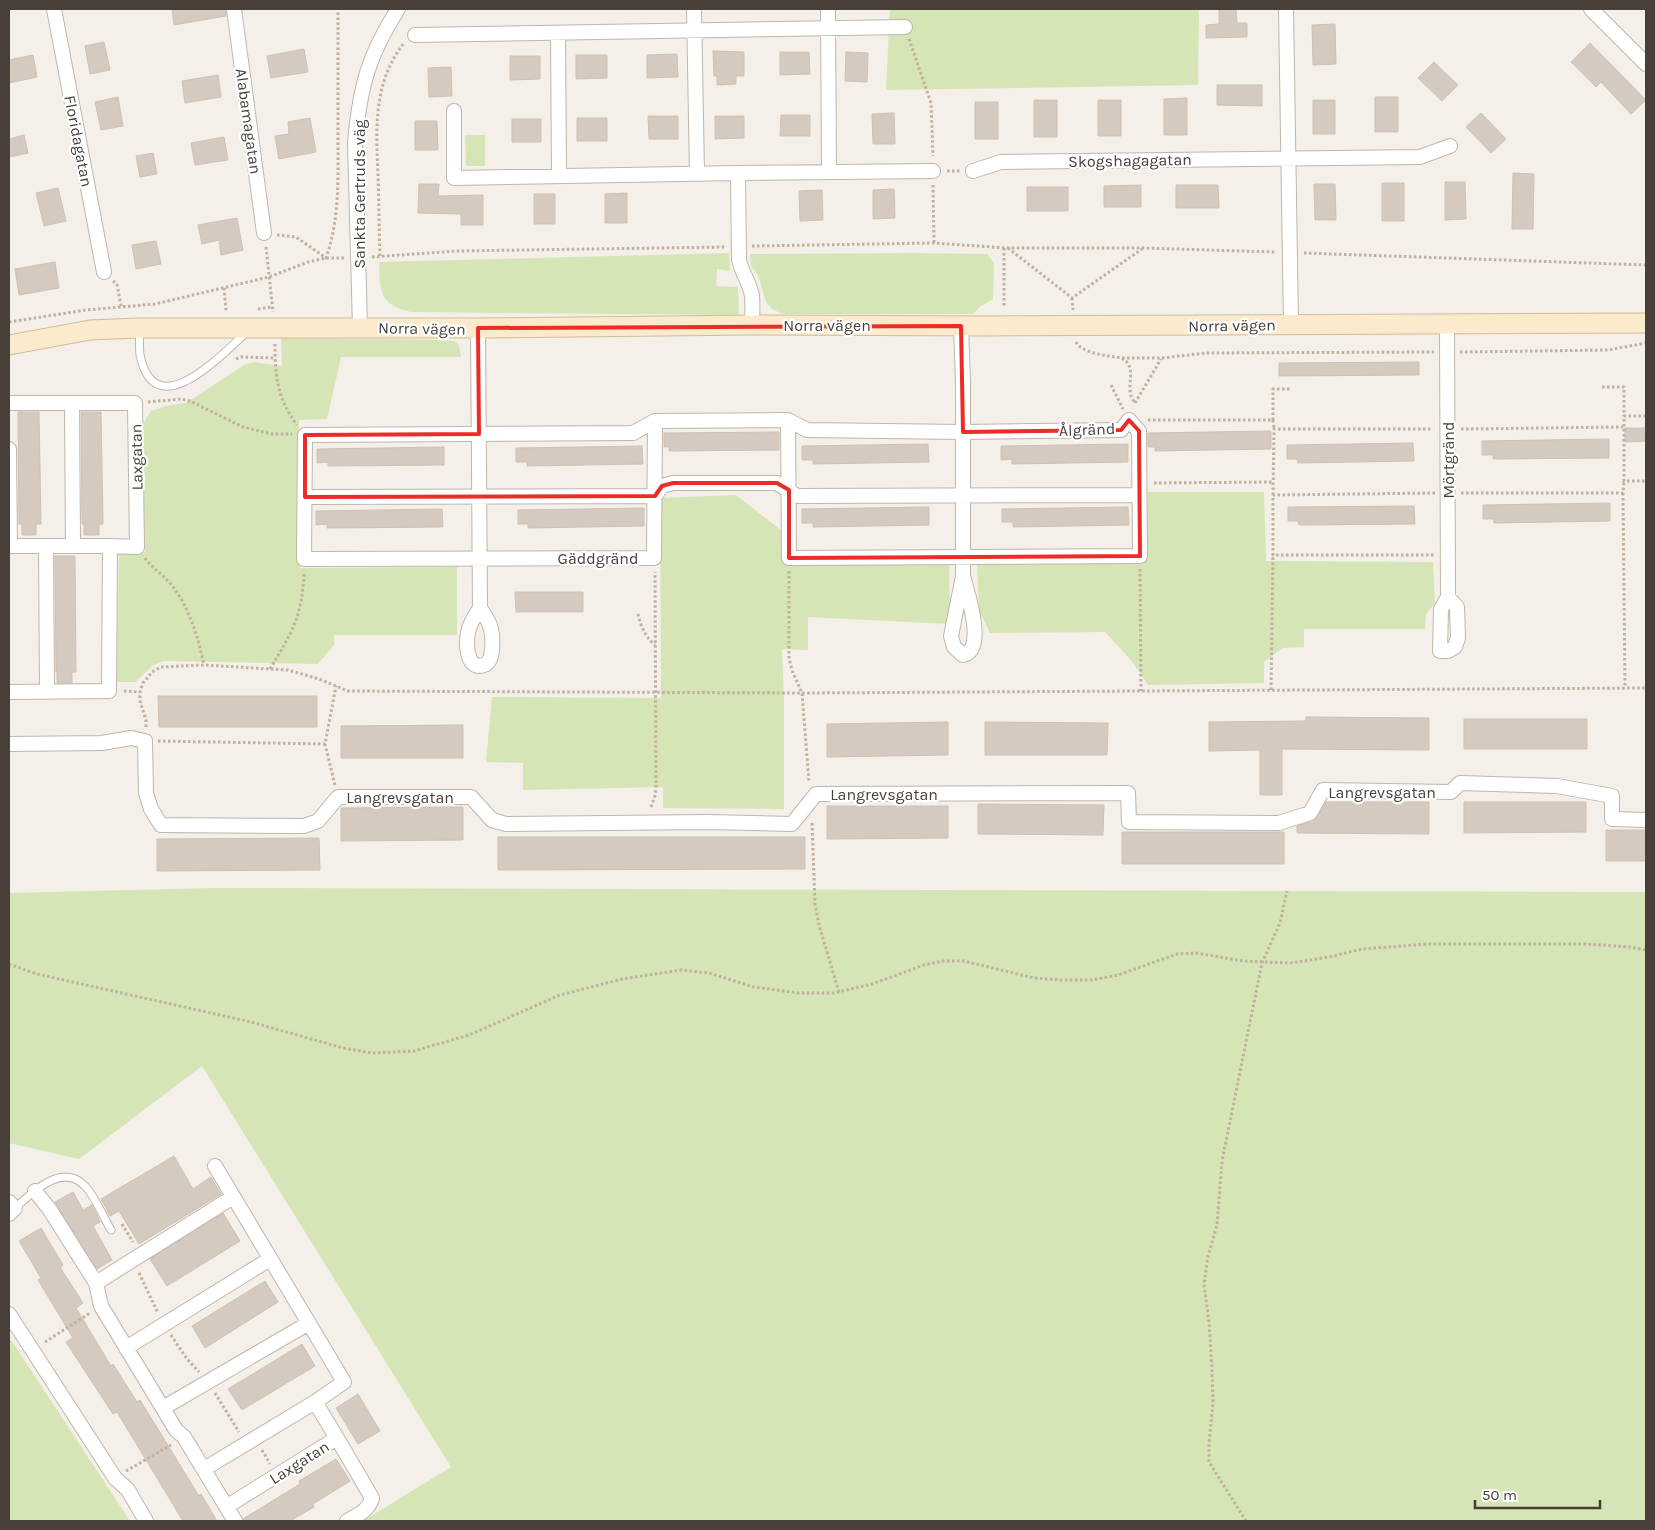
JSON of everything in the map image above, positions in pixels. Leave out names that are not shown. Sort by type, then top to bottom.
[{"type":"street","name":"Floridagatan","points":[[54,9],[104,272]]},
{"type":"street","name":"Alabamagatan","points":[[234,9],[264,233]]},
{"type":"street","name":"Sankta Gertruds väg","points":[[360,327],[355,142],[358,114],[362,87],[371,59],[383,33],[398,9]]},
{"type":"street","points":[[694,9],[697,174]]},
{"type":"street","points":[[828,9],[829,172]]},
{"type":"street","points":[[1286,9],[1290,324]]},
{"type":"street","points":[[1591,9],[1646,64]]},
{"type":"street","points":[[415,35],[905,27]]},
{"type":"street","points":[[558,33],[559,176]]},
{"type":"street","points":[[454,111],[454,178],[933,171]]},
{"type":"street","name":"Skogshagagatan","points":[[973,171],[1001,162],[1420,157],[1450,146]]},
{"type":"street","points":[[738,173],[741,270],[748,282],[752,296],[752,325]]},
{"type":"street","name":"Norra vägen","points":[[9,346],[90,330],[139,328],[1646,323]]},
{"type":"street","name":"Mörtgränd","points":[[1447,324],[1448,596]]},
{"type":"street","points":[[961,326],[963,576]]},
{"type":"street","points":[[478,328],[480,608]]},
{"type":"street","name":"Laxgatan","points":[[9,403],[135,403],[137,547]]},
{"type":"street","points":[[72,403],[73,546]]},
{"type":"street","points":[[304,559],[305,435],[633,433],[655,421],[788,420],[789,558],[1140,556]]},
{"type":"street","name":"Ålgränd","points":[[788,420],[807,430],[963,432],[1121,430],[1129,420],[1139,431],[1140,556]]},
{"type":"street","name":"Gäddgränd","points":[[304,559],[654,558],[655,421]]},
{"type":"street","points":[[9,449],[9,546],[137,547]]},
{"type":"street","points":[[305,497],[655,496],[662,486],[672,483],[777,483],[797,496],[963,495],[1139,489]]},
{"type":"street","points":[[46,546],[46,691]]},
{"type":"street","points":[[9,692],[109,691],[110,546]]},
{"type":"street","points":[[9,744],[102,743],[131,738],[145,741]]},
{"type":"street","name":"Langrevsgatan","points":[[145,741],[146,793],[151,809],[161,825],[304,826],[318,821],[338,797],[471,797],[492,820],[506,824],[792,824],[816,794],[1128,793],[1128,822],[1279,823],[1310,813],[1323,790],[1451,792],[1460,783],[1557,786],[1612,796],[1612,819],[1646,820]]},
{"type":"street","points":[[204,1469],[316,1402],[344,1382],[215,1166]]},
{"type":"street","points":[[35,1191],[50,1210],[96,1283],[101,1306],[176,1430],[184,1437],[235,1521]]},
{"type":"street","points":[[96,1283],[233,1197]]},
{"type":"street","points":[[126,1348],[270,1259]]},
{"type":"street","points":[[9,1314],[115,1478],[128,1490],[146,1521]]},
{"type":"street","points":[[163,1408],[309,1323]]},
{"type":"street","name":"Laxgatan","points":[[226,1507],[337,1438],[316,1402]]},
{"type":"street","points":[[337,1438],[372,1498],[371,1504],[366,1510],[346,1521]]},
{"type":"lane","points":[[139,328],[140,354],[145,372],[152,382],[169,387],[179,385],[206,367],[251,328]]},
{"type":"lane","points":[[11,1208],[55,1178],[75,1177],[86,1187],[111,1230]]},
{"type":"path","points":[[326,258],[333,240],[338,188],[338,9]]},
{"type":"path","points":[[905,27],[931,103],[934,243]]},
{"type":"path","points":[[380,256],[376,119],[387,71],[396,53],[404,43],[415,35]]},
{"type":"path","points":[[933,171],[973,171]]},
{"type":"path","points":[[264,233],[296,237],[326,258]]},
{"type":"path","points":[[9,322],[121,306],[155,304],[269,277],[308,262],[326,258],[457,252],[934,243],[1005,248],[1142,248],[1399,255],[1646,265]]},
{"type":"path","points":[[1005,248],[1072,298],[1073,313]]},
{"type":"path","points":[[1004,307],[1005,248]]},
{"type":"path","points":[[1072,298],[1142,248]]},
{"type":"path","points":[[104,272],[117,284],[121,306]]},
{"type":"path","points":[[224,288],[227,315]]},
{"type":"path","points":[[254,310],[272,307]]},
{"type":"path","points":[[1074,337],[1077,346],[1084,350],[1122,358],[1162,358],[1206,353],[1608,350],[1646,343]]},
{"type":"path","points":[[230,360],[241,357],[275,358]]},
{"type":"path","points":[[1122,358],[1127,361],[1131,369],[1131,396],[1135,403]]},
{"type":"path","points":[[1129,420],[1135,403],[1162,358]]},
{"type":"path","points":[[1111,385],[1129,420]]},
{"type":"path","points":[[1602,387],[1624,387],[1625,688]]},
{"type":"path","points":[[1271,690],[1274,495],[1273,389],[1291,389]]},
{"type":"path","points":[[181,399],[188,394]]},
{"type":"path","points":[[135,403],[181,399],[204,406],[244,427],[256,431],[272,434],[305,435]]},
{"type":"path","points":[[1624,416],[1646,416]]},
{"type":"path","points":[[1129,420],[1273,420]]},
{"type":"path","points":[[1274,429],[1623,427]]},
{"type":"path","points":[[1624,481],[1646,482]]},
{"type":"path","points":[[1139,489],[1273,482]]},
{"type":"path","points":[[1274,495],[1624,493]]},
{"type":"path","points":[[137,547],[150,564],[170,583],[186,609],[199,638],[204,666]]},
{"type":"path","points":[[1273,555],[1448,555]]},
{"type":"path","points":[[1140,556],[1141,691]]},
{"type":"path","points":[[641,823],[655,796],[656,646],[654,558]]},
{"type":"path","points":[[789,558],[789,658],[793,673],[802,692],[806,724],[815,904],[819,925],[839,992]]},
{"type":"path","points":[[270,669],[296,622],[303,591],[304,559]]},
{"type":"path","points":[[638,614],[641,626],[647,637],[656,646]]},
{"type":"path","points":[[325,744],[145,741],[146,720],[140,701],[140,692],[143,683],[152,672],[161,667],[204,666],[270,669],[301,673],[348,691],[802,692],[1646,688]]},
{"type":"path","points":[[336,686],[325,744],[338,797]]},
{"type":"path","points":[[1246,1521],[1209,1462],[1208,1444],[1213,1402],[1209,1322],[1204,1284],[1208,1256],[1217,1225],[1222,1161],[1262,963],[1280,923],[1287,891]]},
{"type":"path","points":[[9,964],[38,974],[168,1005],[251,1022],[342,1048],[372,1053],[414,1051],[470,1035],[560,995],[622,979],[681,970],[709,973],[754,987],[799,993],[839,992],[872,984],[924,965],[942,961],[964,962],[1034,978],[1092,980],[1118,975],[1177,954],[1196,953],[1242,962],[1291,963],[1330,957],[1362,949],[1429,944],[1584,944],[1631,947],[1646,950]]},
{"type":"path","points":[[32,1351],[101,1306]]},
{"type":"path","points":[[115,1478],[184,1437]]},
{"type":"path","points":[[255,1438],[277,1476]]},
{"type":"highlighted area","points":[[961,326],[963,432],[1121,430],[1129,420],[1139,431],[1140,556],[789,558],[789,490],[777,483],[673,483],[662,486],[655,496],[305,497],[305,435],[479,434],[478,328]]},
{"type":"green space","points":[[890,9],[1199,9],[1198,85],[886,90]]},
{"type":"green space","points":[[465,135],[485,135],[485,166],[466,166]]},
{"type":"green space","points":[[729,253],[730,271],[717,269],[716,286],[738,287],[739,315],[411,312],[400,309],[387,301],[383,295],[380,281],[379,262]]},
{"type":"green space","points":[[750,254],[987,254],[994,263],[993,299],[981,306],[973,314],[782,314],[772,309],[766,302],[758,275],[751,266]]},
{"type":"green space","points":[[281,338],[442,340],[454,341],[459,345],[461,357],[341,357],[327,419],[299,420],[300,568],[457,567],[457,635],[334,635],[334,645],[318,664],[163,661],[152,666],[136,682],[116,682],[119,553],[145,552],[140,428],[151,411],[170,405],[186,403],[244,365],[254,362],[282,366]]},
{"type":"green space","points":[[1148,492],[1264,492],[1266,561],[1433,562],[1435,603],[1426,614],[1425,629],[1304,629],[1304,647],[1283,648],[1264,662],[1264,683],[1148,685],[1132,661],[1105,632],[990,633],[979,610],[977,563],[1146,561]]},
{"type":"green space","points":[[736,495],[782,531],[782,560],[949,559],[950,624],[808,617],[808,650],[782,649],[784,809],[663,808],[663,787],[523,790],[523,763],[486,762],[492,697],[661,698],[660,498]]},
{"type":"green space","points":[[215,888],[1646,892],[1646,1521],[363,1521],[451,1467],[202,1066],[79,1159],[9,1143],[9,893]]},
{"type":"green space","points":[[11,1340],[130,1521],[9,1521],[9,1342]]},
{"type":"building","points":[[172,9],[225,9],[226,16],[174,25]]},
{"type":"building","points":[[1219,9],[1236,9],[1237,23],[1247,23],[1247,37],[1206,38],[1206,25],[1219,24]]},
{"type":"building","points":[[1335,24],[1336,64],[1313,65],[1312,25]]},
{"type":"building","points":[[104,42],[110,70],[90,74],[85,46]]},
{"type":"building","points":[[1590,43],[1646,100],[1631,114],[1601,82],[1596,87],[1571,62]]},
{"type":"building","points":[[304,49],[308,72],[271,78],[267,56]]},
{"type":"building","points":[[713,51],[744,52],[744,76],[736,76],[736,84],[717,85],[717,76],[714,76]]},
{"type":"building","points":[[780,52],[809,52],[810,74],[780,75]]},
{"type":"building","points":[[846,52],[868,53],[867,82],[845,81]]},
{"type":"building","points":[[677,54],[678,77],[647,78],[647,55]]},
{"type":"building","points":[[33,55],[37,77],[9,83],[9,60]]},
{"type":"building","points":[[576,55],[607,55],[607,78],[576,79]]},
{"type":"building","points":[[510,56],[540,56],[540,79],[510,80]]},
{"type":"building","points":[[1434,62],[1458,85],[1442,101],[1418,78]]},
{"type":"building","points":[[451,67],[452,96],[429,97],[428,68]]},
{"type":"building","points":[[218,75],[221,97],[185,103],[182,81]]},
{"type":"building","points":[[1217,85],[1262,85],[1262,106],[1217,105]]},
{"type":"building","points":[[118,97],[123,126],[101,130],[95,102]]},
{"type":"building","points":[[1375,97],[1398,97],[1398,132],[1375,132]]},
{"type":"building","points":[[1187,98],[1187,135],[1164,135],[1164,99]]},
{"type":"building","points":[[1034,100],[1057,100],[1057,137],[1034,137]]},
{"type":"building","points":[[1098,100],[1121,100],[1121,136],[1098,136]]},
{"type":"building","points":[[1313,100],[1335,100],[1335,134],[1313,134]]},
{"type":"building","points":[[975,102],[998,102],[998,139],[975,139]]},
{"type":"building","points":[[894,113],[895,144],[873,144],[872,114]]},
{"type":"building","points":[[1481,113],[1506,139],[1491,153],[1466,127]]},
{"type":"building","points":[[781,115],[810,115],[810,136],[780,136]]},
{"type":"building","points":[[648,116],[678,116],[678,139],[649,139]]},
{"type":"building","points":[[715,116],[744,116],[744,138],[715,139]]},
{"type":"building","points":[[310,118],[316,152],[279,159],[275,136],[289,134],[288,122]]},
{"type":"building","points":[[577,118],[607,118],[607,141],[577,141]]},
{"type":"building","points":[[512,119],[541,119],[541,142],[512,142]]},
{"type":"building","points":[[415,121],[437,121],[438,150],[415,150]]},
{"type":"building","points":[[24,135],[28,153],[9,157],[9,139]]},
{"type":"building","points":[[224,137],[228,160],[195,165],[191,143]]},
{"type":"building","points":[[153,153],[157,174],[140,177],[136,156]]},
{"type":"building","points":[[1513,173],[1534,174],[1533,229],[1512,229]]},
{"type":"building","points":[[1445,182],[1465,182],[1466,219],[1445,220]]},
{"type":"building","points":[[1382,183],[1404,183],[1404,221],[1382,221]]},
{"type":"building","points":[[419,184],[439,184],[438,196],[483,195],[483,225],[461,225],[461,214],[418,213]]},
{"type":"building","points":[[1314,184],[1335,184],[1336,220],[1315,220]]},
{"type":"building","points":[[1141,185],[1141,207],[1104,207],[1104,186]]},
{"type":"building","points":[[1176,185],[1218,185],[1219,208],[1176,208]]},
{"type":"building","points":[[1027,187],[1068,187],[1068,211],[1027,211]]},
{"type":"building","points":[[58,188],[66,221],[44,226],[36,193]]},
{"type":"building","points":[[894,189],[895,218],[873,219],[873,190]]},
{"type":"building","points":[[822,190],[823,220],[800,221],[799,191]]},
{"type":"building","points":[[627,193],[627,223],[605,223],[605,194]]},
{"type":"building","points":[[534,194],[555,194],[555,224],[534,224]]},
{"type":"building","points":[[237,218],[243,250],[221,255],[219,240],[202,244],[198,225]]},
{"type":"building","points":[[156,241],[161,264],[136,269],[132,245]]},
{"type":"building","points":[[55,262],[59,288],[19,295],[15,269]]},
{"type":"building","points":[[1419,362],[1419,375],[1279,376],[1279,363]]},
{"type":"building","points":[[18,412],[39,412],[41,524],[36,524],[36,535],[22,535],[22,524],[19,524]]},
{"type":"building","points":[[81,412],[101,412],[103,524],[99,524],[99,535],[84,535],[84,524],[82,524]]},
{"type":"building","points":[[1625,428],[1646,428],[1646,441],[1625,442]]},
{"type":"building","points":[[1271,431],[1271,449],[1155,451],[1155,447],[1148,447],[1148,433]]},
{"type":"building","points":[[779,432],[779,450],[669,451],[669,447],[664,447],[664,433]]},
{"type":"building","points":[[1609,439],[1609,458],[1493,459],[1493,455],[1482,455],[1482,441]]},
{"type":"building","points":[[1413,443],[1414,461],[1298,463],[1297,459],[1287,459],[1287,445]]},
{"type":"building","points":[[928,444],[929,462],[813,464],[813,460],[802,460],[802,446]]},
{"type":"building","points":[[1128,444],[1128,462],[1012,464],[1012,459],[1001,460],[1001,446]]},
{"type":"building","points":[[642,446],[643,464],[527,466],[527,462],[516,462],[516,448]]},
{"type":"building","points":[[444,447],[444,465],[328,466],[328,462],[317,463],[317,449]]},
{"type":"building","points":[[1610,503],[1610,521],[1494,523],[1494,519],[1483,519],[1483,505]]},
{"type":"building","points":[[1414,506],[1415,524],[1299,525],[1298,521],[1288,521],[1288,507]]},
{"type":"building","points":[[929,507],[929,525],[813,527],[813,523],[802,523],[802,509]]},
{"type":"building","points":[[1128,507],[1129,525],[1013,527],[1013,522],[1002,522],[1002,509]]},
{"type":"building","points":[[644,508],[644,526],[528,528],[528,524],[518,524],[518,510]]},
{"type":"building","points":[[442,509],[443,527],[327,528],[327,524],[316,525],[316,511]]},
{"type":"building","points":[[55,556],[75,556],[76,672],[72,672],[72,683],[57,683]]},
{"type":"building","points":[[515,592],[583,592],[583,612],[516,612]]},
{"type":"building","points":[[158,696],[317,696],[317,727],[159,727]]},
{"type":"building","points":[[1306,717],[1429,718],[1429,750],[1282,749],[1282,795],[1260,795],[1260,750],[1209,751],[1209,722],[1306,721]]},
{"type":"building","points":[[1464,719],[1587,719],[1587,749],[1464,749]]},
{"type":"building","points":[[948,722],[948,755],[827,757],[827,724]]},
{"type":"building","points":[[985,722],[1108,723],[1107,755],[985,755]]},
{"type":"building","points":[[463,725],[463,758],[341,758],[341,726]]},
{"type":"building","points":[[1326,802],[1429,802],[1429,834],[1297,833],[1297,826],[1317,818]]},
{"type":"building","points":[[1464,802],[1586,802],[1586,832],[1464,833]]},
{"type":"building","points":[[978,804],[1104,805],[1103,835],[978,834]]},
{"type":"building","points":[[827,806],[948,806],[948,838],[827,839]]},
{"type":"building","points":[[463,807],[463,840],[341,841],[341,808]]},
{"type":"building","points":[[1606,830],[1646,830],[1646,861],[1606,861]]},
{"type":"building","points":[[1122,832],[1284,832],[1284,864],[1122,864]]},
{"type":"building","points":[[498,837],[805,837],[805,869],[498,870]]},
{"type":"building","points":[[319,838],[320,870],[157,871],[157,839]]},
{"type":"building","points":[[174,1156],[193,1189],[211,1177],[221,1194],[139,1244],[119,1211],[110,1216],[101,1199]]},
{"type":"building","points":[[73,1192],[83,1210],[92,1205],[100,1222],[93,1226],[112,1260],[97,1269],[55,1202]]},
{"type":"building","points":[[223,1213],[240,1241],[167,1286],[150,1259]]},
{"type":"building","points":[[41,1228],[63,1265],[60,1267],[83,1303],[76,1308],[111,1366],[113,1364],[137,1402],[140,1400],[199,1496],[201,1494],[217,1521],[183,1521],[117,1412],[113,1414],[66,1342],[73,1338],[38,1280],[41,1278],[19,1241]]},
{"type":"building","points":[[265,1281],[278,1302],[205,1348],[192,1326]]},
{"type":"building","points":[[302,1344],[315,1366],[242,1410],[228,1389]]},
{"type":"building","points":[[358,1394],[380,1431],[358,1444],[336,1408]]},
{"type":"building","points":[[336,1459],[350,1481],[313,1504],[314,1507],[290,1521],[244,1521],[243,1519],[300,1484],[299,1481]]}]
